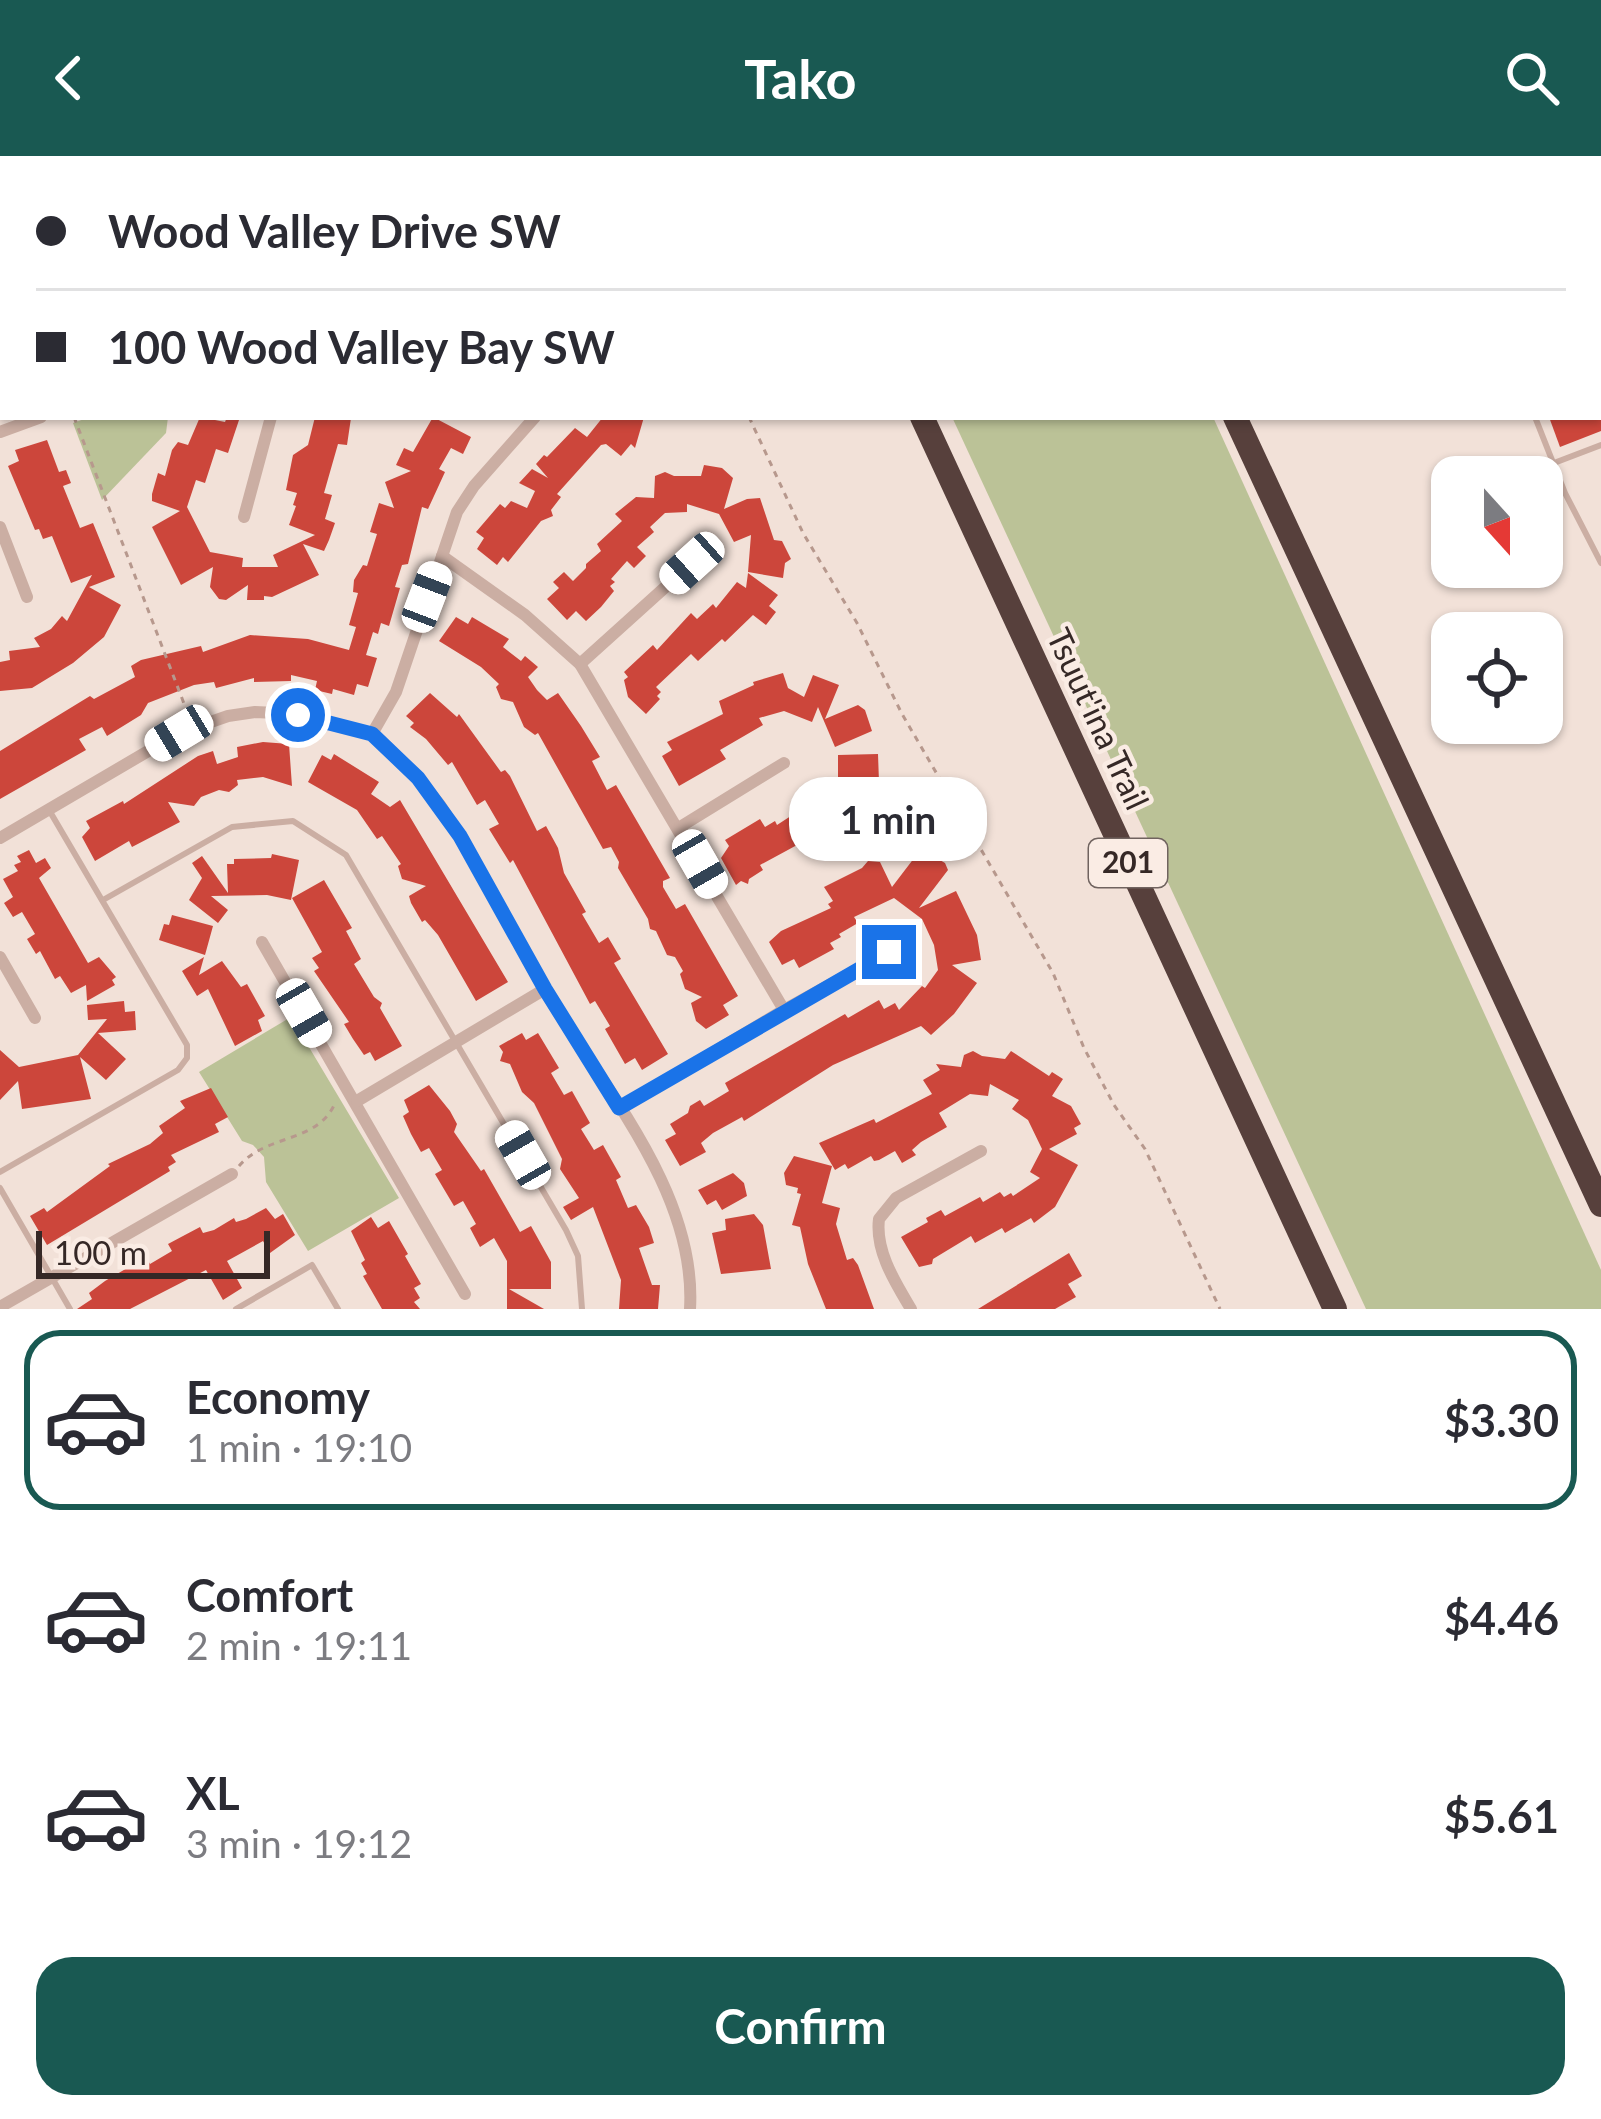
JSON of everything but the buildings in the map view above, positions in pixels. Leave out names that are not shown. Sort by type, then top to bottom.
[{"type":"highway","name":"Tsuut'ina Trail","points":[[923,420],[1335,1309]]},
{"type":"highway","points":[[1236,420],[1601,1205]]},
{"type":"street","points":[[0,432],[33,420]]},
{"type":"street","points":[[244,517],[270,420]]},
{"type":"street","points":[[372,734],[396,692],[467,495],[532,420]]},
{"type":"street","points":[[0,526],[27,597]]},
{"type":"street","points":[[442,556],[525,615],[580,664],[784,1010]]},
{"type":"street","points":[[580,664],[692,563]]},
{"type":"street","points":[[0,838],[193,727],[228,716],[276,712],[372,734],[440,805],[619,1108],[677,1214],[688,1254],[690,1309]]},
{"type":"street","points":[[680,827],[784,763]]},
{"type":"street","points":[[262,942],[465,1294]]},
{"type":"street","points":[[619,1108],[889,952]]},
{"type":"street","points":[[0,958],[35,1018]]},
{"type":"street","points":[[357,1101],[545,989]]},
{"type":"street","points":[[911,1309],[889,1270],[879,1219],[896,1198],[980,1151]]},
{"type":"street","points":[[0,1307],[232,1174]]},
{"type":"lane","points":[[1536,420],[1550,456]]},
{"type":"lane","points":[[1563,460],[1601,445]]},
{"type":"lane","points":[[1563,485],[1601,563]]},
{"type":"lane","points":[[0,1172],[178,1070],[188,1058],[187,1045],[49,809]]},
{"type":"lane","points":[[103,900],[232,827],[293,821],[346,855],[566,1230],[578,1256],[582,1309]]},
{"type":"lane","points":[[0,1188],[70,1309]]},
{"type":"lane","points":[[236,1309],[312,1265],[338,1309]]},
{"type":"path","points":[[75,420],[193,727]]},
{"type":"path","points":[[750,420],[803,533],[857,623],[902,714],[1053,973],[1084,1048],[1114,1105],[1145,1149],[1220,1309]]},
{"type":"path","points":[[232,1174],[252,1151],[324,1124],[346,1084]]},
{"type":"green space","points":[[168,420],[166,433],[102,500],[73,423]]},
{"type":"green space","points":[[953,420],[1214,420],[1601,1270],[1601,1309],[1366,1309]]},
{"type":"green space","points":[[291,1017],[399,1198],[308,1251],[266,1182],[264,1157],[242,1141],[199,1072]]},
{"type":"route","points":[[298,715],[372,734],[418,778],[460,836],[545,989],[619,1108],[889,952]]}]
